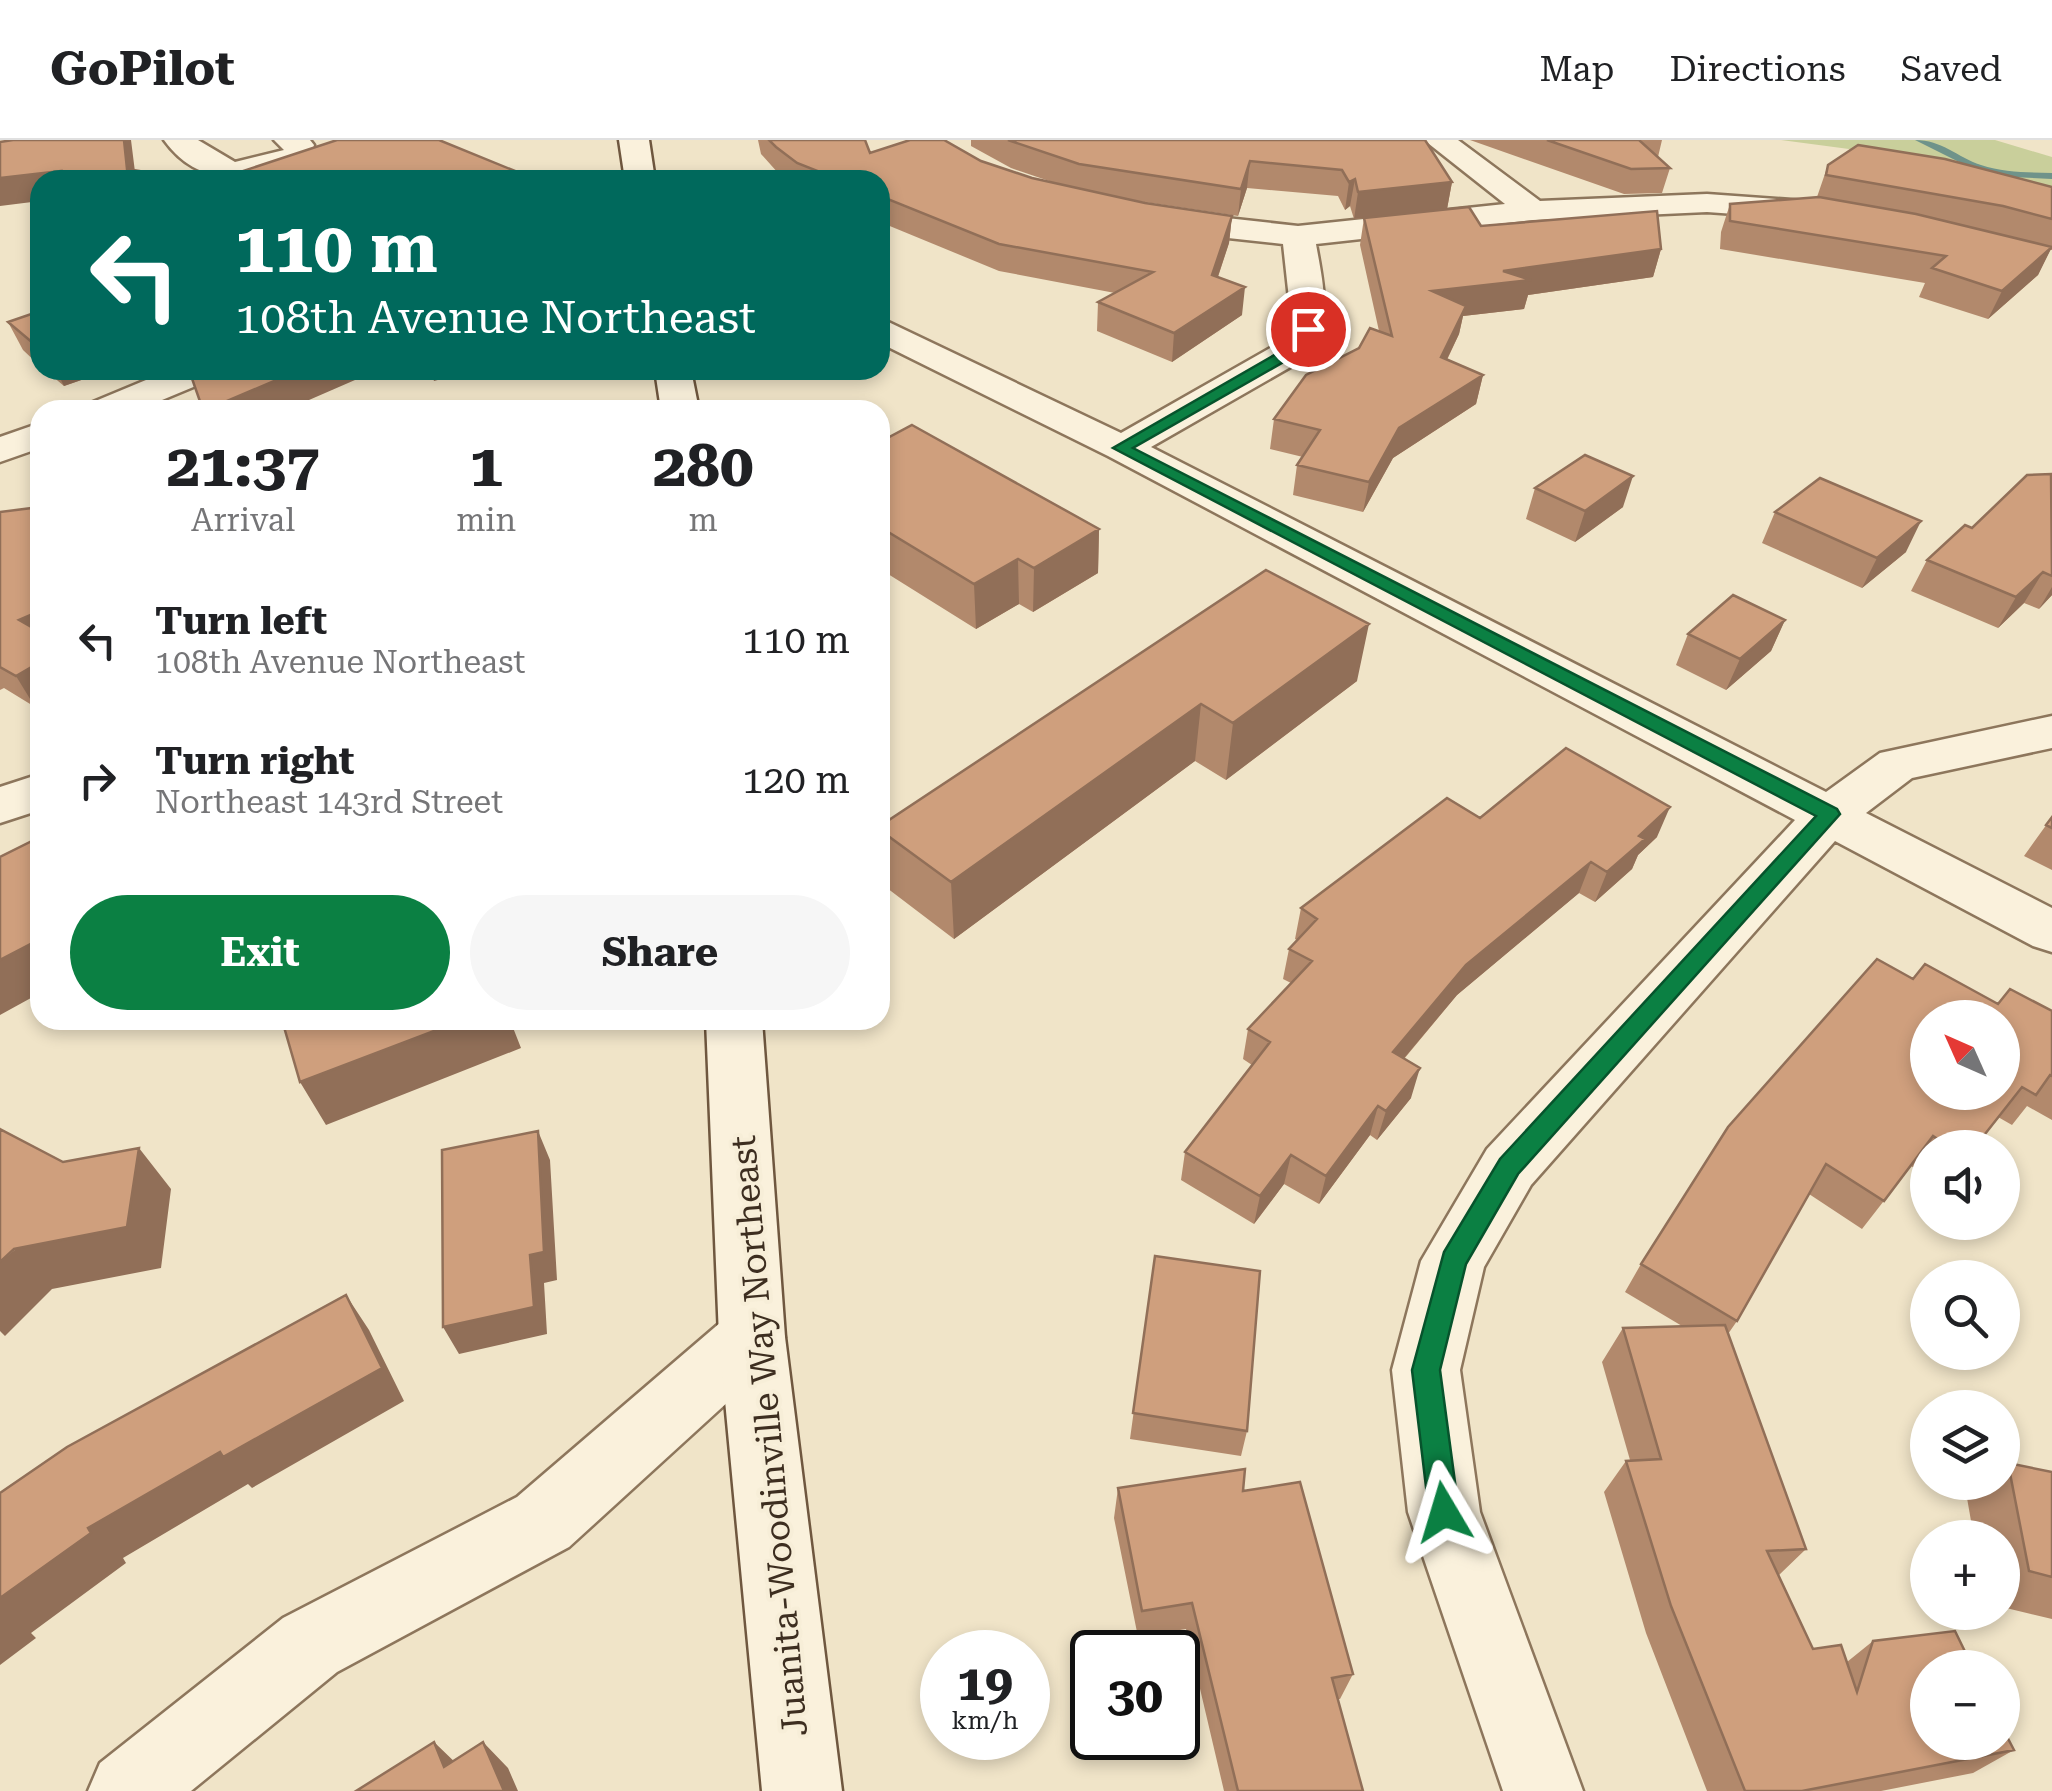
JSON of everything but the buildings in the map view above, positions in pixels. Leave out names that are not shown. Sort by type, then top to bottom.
[{"type":"street","points":[[179,140],[221,170]]},
{"type":"street","points":[[247,170],[298,155],[298,145],[289,140]]},
{"type":"street","points":[[634,140],[638,170]]},
{"type":"street","points":[[1439,140],[1533,211]]},
{"type":"street","points":[[1123,216],[1298,236],[1533,211],[1707,204],[1842,214]]},
{"type":"street","points":[[1122,448],[1295,349],[1308,329],[1309,308],[1298,236]]},
{"type":"street","points":[[890,334],[1122,448],[2052,932]]},
{"type":"street","points":[[130,400],[178,380]]},
{"type":"street","points":[[0,450],[30,439]]},
{"type":"street","points":[[1542,1791],[1444,1512],[1426,1370],[1453,1261],[1509,1167],[1830,814],[1896,765],[2052,732]]},
{"type":"street","points":[[0,806],[30,795]]},
{"type":"street","name":"Juanita-Woodinville Way Northeast","points":[[735,1030],[752,1337],[802,1791]]},
{"type":"street","points":[[128,1791],[310,1645],[543,1522],[752,1337]]},
{"type":"green space","points":[[1781,140],[1995,140],[2052,157],[2052,192],[1932,160]]},
{"type":"waterway","points":[[1920,140],[1981,169],[2052,176]]},
{"type":"route","points":[[1308,329],[1295,349],[1122,448],[1830,814],[1509,1167],[1453,1261],[1426,1370],[1444,1512]]}]
